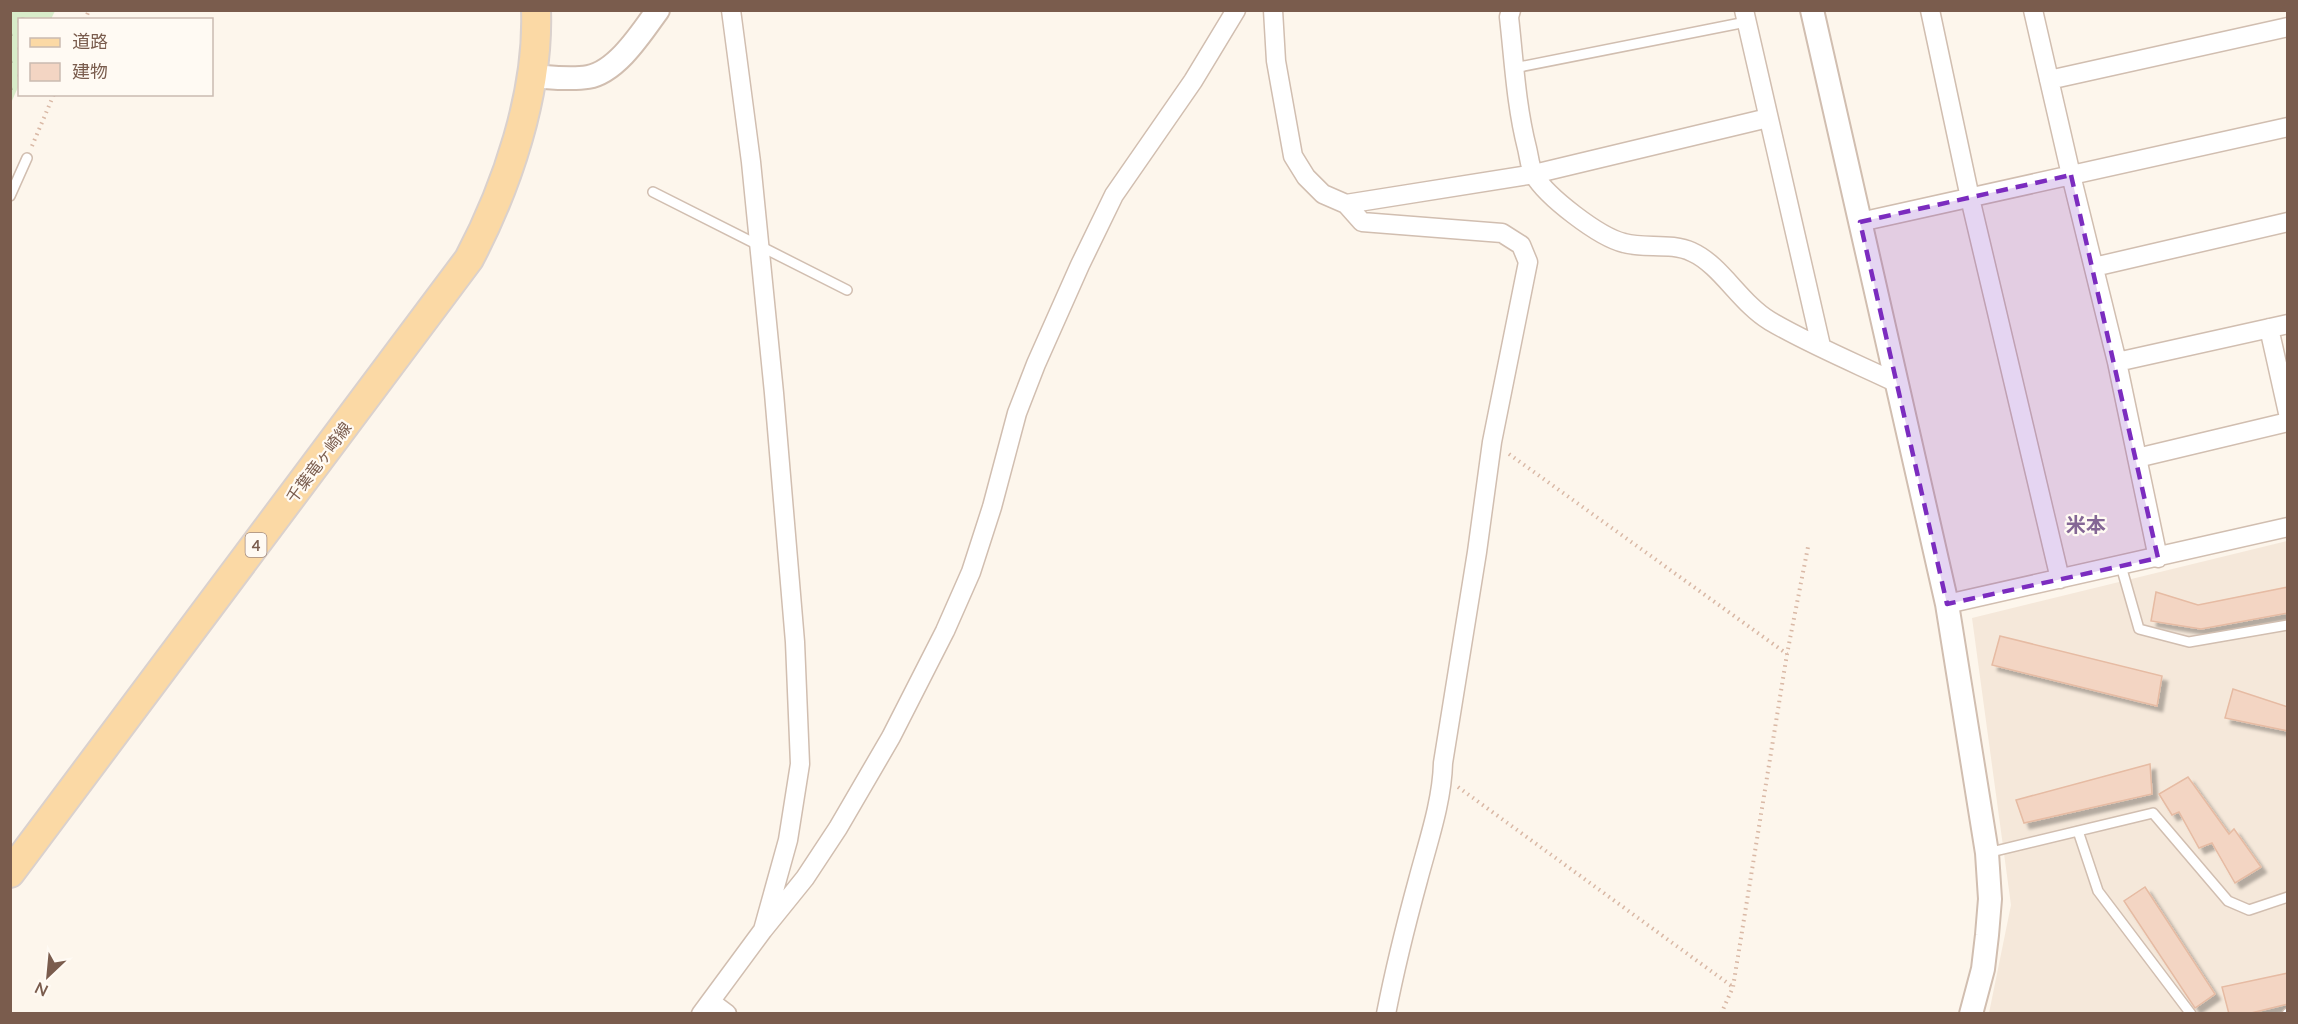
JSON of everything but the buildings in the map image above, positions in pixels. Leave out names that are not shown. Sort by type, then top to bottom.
[{"type":"main road","name":"千葉竜ヶ崎線","points":[[10,873],[469,259],[483,233],[507,171],[531,76],[537,10]]},
{"type":"street","points":[[531,76],[589,77],[610,67],[626,53],[658,10]]},
{"type":"street","points":[[732,10],[760,247],[795,642],[800,764],[788,840],[764,930]]},
{"type":"street","points":[[727,1014],[706,1008],[805,878],[838,828],[891,737],[945,631],[971,572],[992,507],[1017,413],[1080,265],[1114,195],[1193,81],[1236,10]]},
{"type":"street","points":[[1273,10],[1276,61],[1293,156],[1306,177],[1323,194],[1346,204],[1362,222],[1502,233],[1521,245],[1528,262],[1492,442],[1443,776],[1428,844],[1398,953],[1386,1014]]},
{"type":"street","points":[[1511,10],[1509,17],[1519,106],[1534,174],[1559,201],[1589,226],[1624,243],[1661,245],[1691,252],[1719,272],[1741,298],[1769,320],[1897,383]]},
{"type":"street","points":[[1812,10],[1947,604],[1987,853],[1990,899],[1987,935],[1983,969],[1971,1014]]},
{"type":"street","points":[[1930,10],[1970,198],[2060,579]]},
{"type":"street","points":[[2034,10],[2071,175],[2117,362],[2158,558]]},
{"type":"street","points":[[1745,16],[1821,346]]},
{"type":"street","points":[[2049,80],[2288,27]]},
{"type":"street","points":[[1346,204],[1534,174],[1768,118]]},
{"type":"street","points":[[1860,222],[2288,127]]},
{"type":"street","points":[[2094,267],[2288,222]]},
{"type":"street","points":[[2117,362],[2288,324]]},
{"type":"street","points":[[2269,328],[2288,413]]},
{"type":"street","points":[[2137,458],[2288,422]]},
{"type":"street","points":[[1947,604],[2288,527]]},
{"type":"lane","points":[[1514,68],[1745,16]]},
{"type":"lane","points":[[10,196],[27,158]]},
{"type":"lane","points":[[653,192],[846,290]]},
{"type":"lane","points":[[2121,566],[2139,629],[2189,642],[2288,625]]},
{"type":"lane","points":[[1987,853],[2152,813],[2228,901],[2249,910],[2288,897]]},
{"type":"lane","points":[[2078,831],[2098,891],[2191,1014]]},
{"type":"path","points":[[27,158],[53,96]]},
{"type":"path","points":[[1492,442],[1787,654]]},
{"type":"path","points":[[1721,1014],[1733,987],[1787,654],[1809,547]]},
{"type":"path","points":[[1443,776],[1733,987]]},
{"type":"highlighted area","points":[[2071,175],[2158,558],[1947,604],[1860,222]]},
{"type":"shaded area","points":[[2287,541],[2287,1013],[1989,1013],[2011,905],[1972,618]]},
{"type":"green space","points":[[11,10],[55,11],[52,18],[18,18],[18,87],[11,103]]},
{"type":"district","name":"米本","points":[[2086,524]]}]
